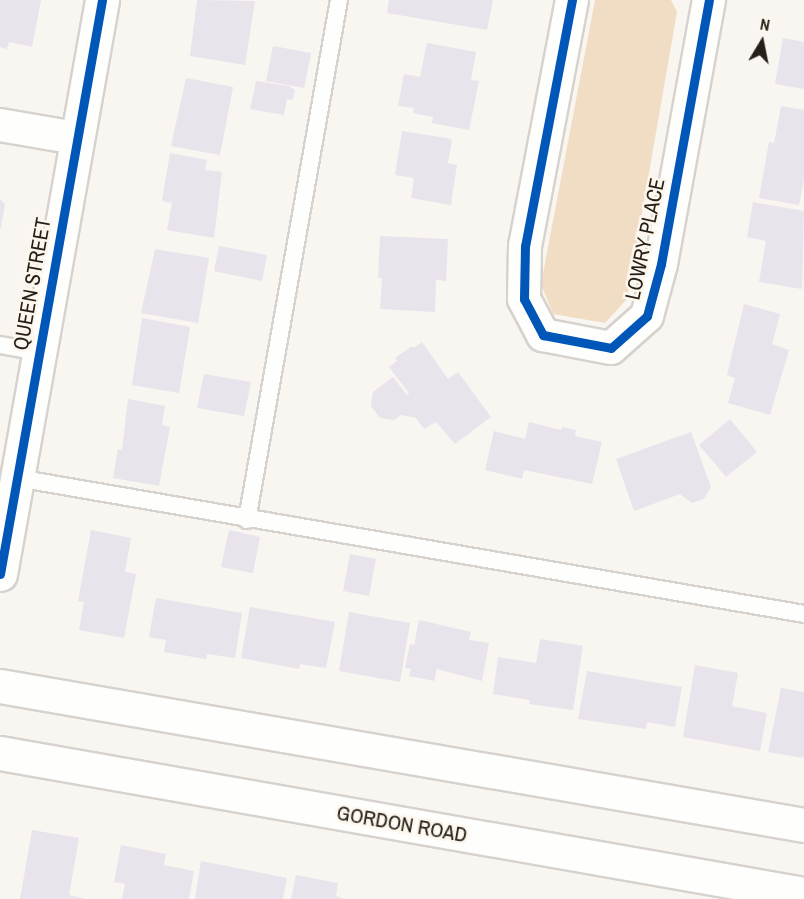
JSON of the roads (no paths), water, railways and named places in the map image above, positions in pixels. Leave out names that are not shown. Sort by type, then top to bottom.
[{"type":"main road","name":"QUEEN STREET","points":[[0,574],[102,0]]},
{"type":"main road","points":[[0,686],[804,825]]},
{"type":"main road","name":"GORDON ROAD","points":[[0,753],[804,894]]},
{"type":"street","name":"LOWRY PLACE","points":[[572,0],[525,246],[524,299],[543,335],[611,348],[646,316],[661,264],[710,0]]},
{"type":"street","points":[[0,125],[76,138]]},
{"type":"lane","points":[[247,520],[339,0]]},
{"type":"lane","points":[[0,345],[39,352]]},
{"type":"lane","points":[[17,478],[247,520],[804,614]]}]
